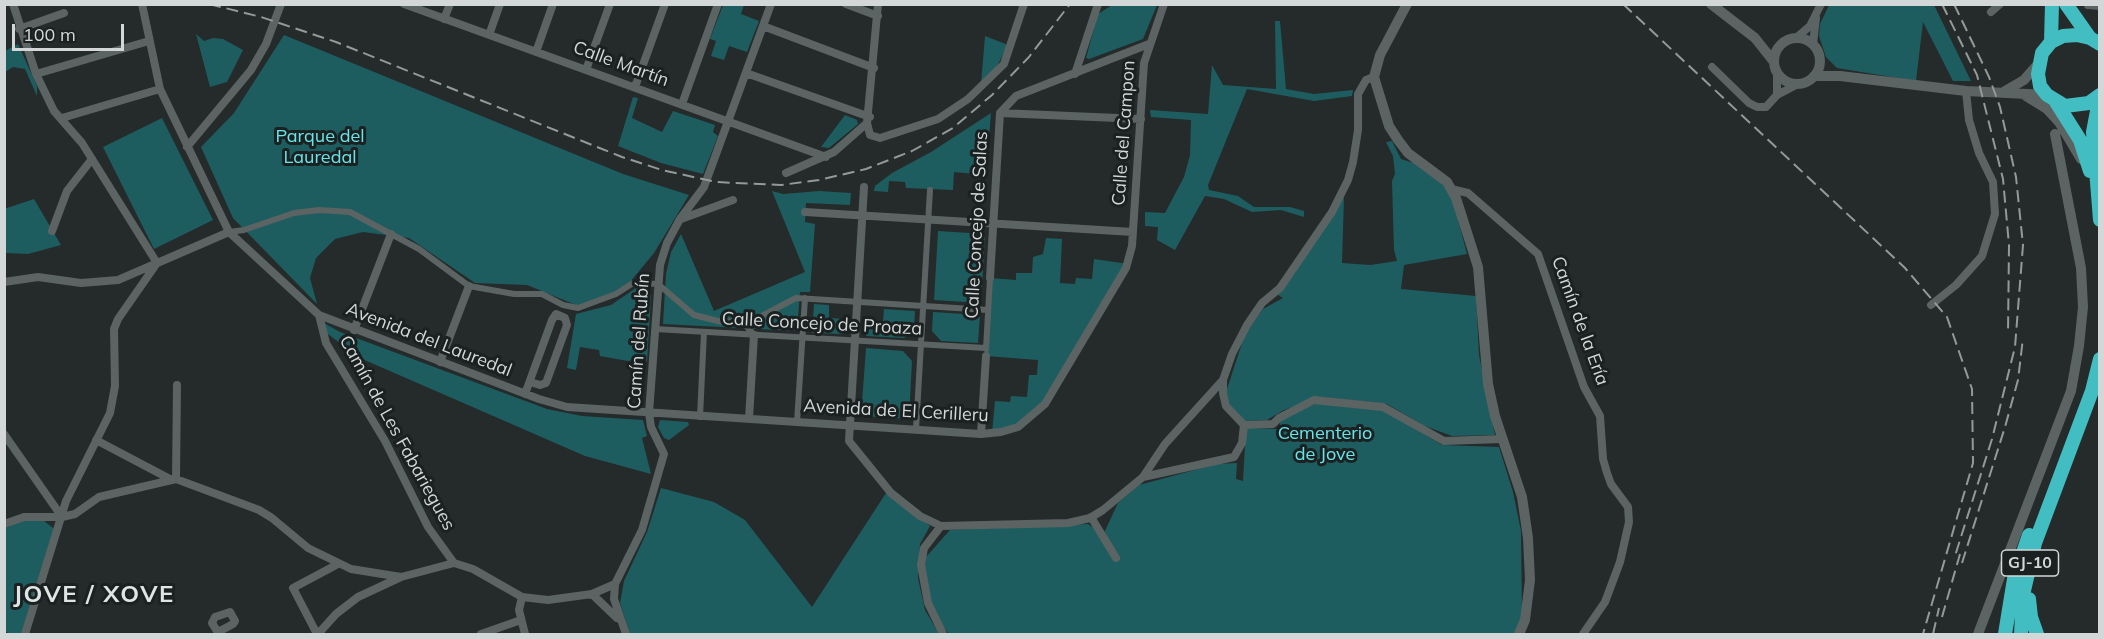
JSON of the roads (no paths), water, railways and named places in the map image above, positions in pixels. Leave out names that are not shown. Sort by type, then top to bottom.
[{"type":"highway","points":[[2051,42],[2052,4]]},
{"type":"highway","points":[[2066,4],[2095,41]]},
{"type":"highway","points":[[2095,41],[2077,35],[2063,36],[2051,42],[2042,53],[2038,64],[2040,86],[2052,98],[2085,150],[2100,220]]},
{"type":"highway","points":[[2052,98],[2077,106],[2090,103],[2100,95]]},
{"type":"highway","points":[[2099,214],[2093,132],[2100,95]]},
{"type":"highway","name":"GJ-10","points":[[2021,634],[2027,575],[2052,494],[2092,391],[2100,359]]},
{"type":"highway","points":[[2037,634],[2031,617],[2029,598],[2033,574],[2061,488],[2063,468]]},
{"type":"highway","points":[[2005,634],[2014,579],[2037,514],[2052,494]]},
{"type":"street","points":[[13,4],[19,29],[36,74],[54,111],[62,118],[92,159],[157,263]]},
{"type":"street","points":[[142,4],[160,89],[229,232]]},
{"type":"street","points":[[187,147],[251,70],[266,44],[281,4]]},
{"type":"street","name":"Calle Martín","points":[[404,4],[826,157]]},
{"type":"street","points":[[444,19],[450,4]]},
{"type":"street","points":[[489,35],[500,4]]},
{"type":"street","points":[[536,52],[553,4]]},
{"type":"street","points":[[586,70],[610,4]]},
{"type":"street","points":[[636,87],[665,4]]},
{"type":"street","points":[[682,104],[718,4]]},
{"type":"street","name":"Camín del Rubín","points":[[615,584],[642,530],[664,454],[651,427],[649,413],[660,265],[667,243],[680,219],[704,187],[771,4]]},
{"type":"street","points":[[846,4],[878,16]]},
{"type":"street","points":[[878,4],[869,120],[870,135],[880,138],[938,119],[968,99],[1004,64],[1024,7]]},
{"type":"street","points":[[1075,74],[1098,4]]},
{"type":"street","name":"Calle del Campon","points":[[1133,232],[1144,63],[1164,4]]},
{"type":"street","points":[[1407,4],[1380,55],[1374,77],[1389,126],[1398,140],[1408,153],[1434,171],[1451,189],[1456,198],[1478,267],[1488,384],[1502,439],[1522,497],[1528,538],[1530,580],[1526,620],[1520,634]]},
{"type":"street","points":[[1402,16],[1413,4]]},
{"type":"street","points":[[1711,4],[1755,38],[1782,78],[1798,84]]},
{"type":"street","points":[[1821,4],[1816,16],[1813,44],[1821,59],[1840,76]]},
{"type":"street","points":[[1991,12],[2000,4]]},
{"type":"street","points":[[2088,5],[2100,6]]},
{"type":"street","points":[[19,29],[64,13]]},
{"type":"street","points":[[1777,95],[1776,66],[1780,46],[1792,39],[1816,16]]},
{"type":"street","points":[[763,26],[874,68]]},
{"type":"street","points":[[1755,38],[1770,42],[1792,39],[1813,44]]},
{"type":"street","points":[[36,74],[149,41]]},
{"type":"street","name":"Calle Concejo de Salas","points":[[981,434],[1000,113],[1016,96],[1149,44]]},
{"type":"street","points":[[1125,53],[1144,63]]},
{"type":"street","points":[[1814,76],[1821,59]]},
{"type":"street","points":[[2009,92],[2038,64]]},
{"type":"street","points":[[1712,67],[1749,103],[1757,107],[1766,107],[1777,95],[1814,76],[1840,76],[1966,91],[2009,92],[2052,98]]},
{"type":"street","points":[[746,73],[869,120]]},
{"type":"street","points":[[864,187],[849,441],[891,493],[920,516],[941,526],[1068,523],[1091,517],[1103,510],[1143,477],[1165,444],[1222,380],[1247,325],[1262,303],[1280,288],[1332,212],[1353,162],[1358,130],[1358,94],[1366,80],[1374,77]]},
{"type":"street","points":[[62,118],[160,89]]},
{"type":"street","points":[[1931,305],[1956,285],[1982,256],[1995,214],[1993,182],[1978,153],[1969,120],[1966,91]]},
{"type":"street","points":[[2009,92],[2032,98],[2059,122],[2092,179]]},
{"type":"street","points":[[1016,96],[1016,108],[1021,114]]},
{"type":"street","points":[[1000,113],[1141,119]]},
{"type":"street","points":[[786,173],[826,157],[869,120]]},
{"type":"street","points":[[179,129],[185,132],[202,130]]},
{"type":"street","points":[[1978,634],[2071,391],[2079,346],[2083,307],[2081,268],[2055,134]]},
{"type":"street","points":[[52,231],[67,191],[92,159]]},
{"type":"street","name":"Camín de la Ería","points":[[1451,189],[1468,193],[1538,254],[1584,387],[1600,416],[1603,459],[1607,473],[1611,484],[1628,507],[1629,522],[1620,562],[1605,602],[1583,634]]},
{"type":"street","points":[[916,429],[930,190]]},
{"type":"street","points":[[680,219],[733,200]]},
{"type":"street","points":[[4,282],[38,277],[96,283],[118,279],[229,232],[244,230],[294,213],[319,210],[350,213],[430,256],[469,286],[514,294],[542,294],[563,305],[578,308],[596,303],[633,283],[658,284],[687,309],[703,318],[722,322],[742,321],[769,314],[796,298],[988,309]]},
{"type":"street","points":[[805,212],[1133,232]]},
{"type":"street","name":"Avenida del Lauredal","points":[[229,232],[319,315],[525,394],[583,409],[649,413]]},
{"type":"street","name":"Avenida de El Cerilleru","points":[[649,413],[981,434],[1018,427],[1045,404],[1126,268],[1133,232]]},
{"type":"street","points":[[354,330],[391,234]]},
{"type":"street","points":[[25,634],[66,501],[110,413],[115,386],[114,329],[118,319],[157,263]]},
{"type":"street","points":[[440,362],[469,286]]},
{"type":"street","points":[[797,422],[805,298]]},
{"type":"street","points":[[559,315],[563,305]]},
{"type":"street","points":[[525,394],[552,320],[556,314],[559,315],[565,318],[567,325],[546,383],[540,385],[530,382]]},
{"type":"street","name":"Camín de Les Fabariegues","points":[[319,315],[326,343],[385,441],[428,526],[454,563]]},
{"type":"street","points":[[700,417],[703,318]]},
{"type":"street","points":[[742,321],[754,335],[749,419]]},
{"type":"street","name":"Calle Concejo de Proaza","points":[[656,329],[921,344],[986,352]]},
{"type":"street","points":[[1222,380],[1226,406],[1244,425],[1273,424],[1279,418],[1314,400],[1383,407],[1444,441],[1502,439]]},
{"type":"street","points":[[173,479],[177,385]]},
{"type":"street","points":[[1143,477],[1234,457],[1242,443],[1244,425]]},
{"type":"street","points":[[4,434],[62,517]]},
{"type":"street","points":[[96,440],[173,479],[259,510],[308,548],[338,564],[401,577]]},
{"type":"street","points":[[4,524],[24,517],[62,517],[75,514],[99,497],[173,479]]},
{"type":"street","points":[[1091,517],[1116,558]]},
{"type":"street","points":[[941,526],[924,548],[921,565],[928,603],[943,634]]},
{"type":"street","points":[[338,564],[293,588],[318,634],[347,605],[401,577],[454,563],[472,569],[522,597],[534,599],[548,600],[592,594],[615,584],[614,599],[619,621],[626,634]]},
{"type":"street","points":[[592,594],[619,621]]},
{"type":"street","points":[[522,597],[521,620],[525,634]]},
{"type":"street","points":[[481,634],[521,620]]},
{"type":"railway","points":[[209,4],[261,17],[336,42],[622,157],[662,170],[716,182],[781,185],[819,180],[866,169],[912,151],[953,128],[992,95],[1029,57],[1070,4]]},
{"type":"railway","points":[[1623,4],[1905,268],[1947,317],[1972,389],[1973,463],[1923,634]]},
{"type":"railway","points":[[1942,4],[1977,75],[2003,179],[2009,245],[2008,333]]},
{"type":"railway","points":[[1954,4],[1989,77],[2000,107],[2016,177],[2023,245],[2015,347],[1992,439],[1954,559]]},
{"type":"railway","points":[[1962,563],[2018,380],[2023,338]]},
{"type":"railway","points":[[1942,617],[1960,554]]},
{"type":"railway","points":[[1933,634],[1939,608]]},
{"type":"district","name":"JOVE / XOVE","points":[[94,595]]},
{"type":"park label","name":"Parque del Lauredal","points":[[320,147]]},
{"type":"park label","name":"Cementerio de Jove","points":[[1325,444]]}]
